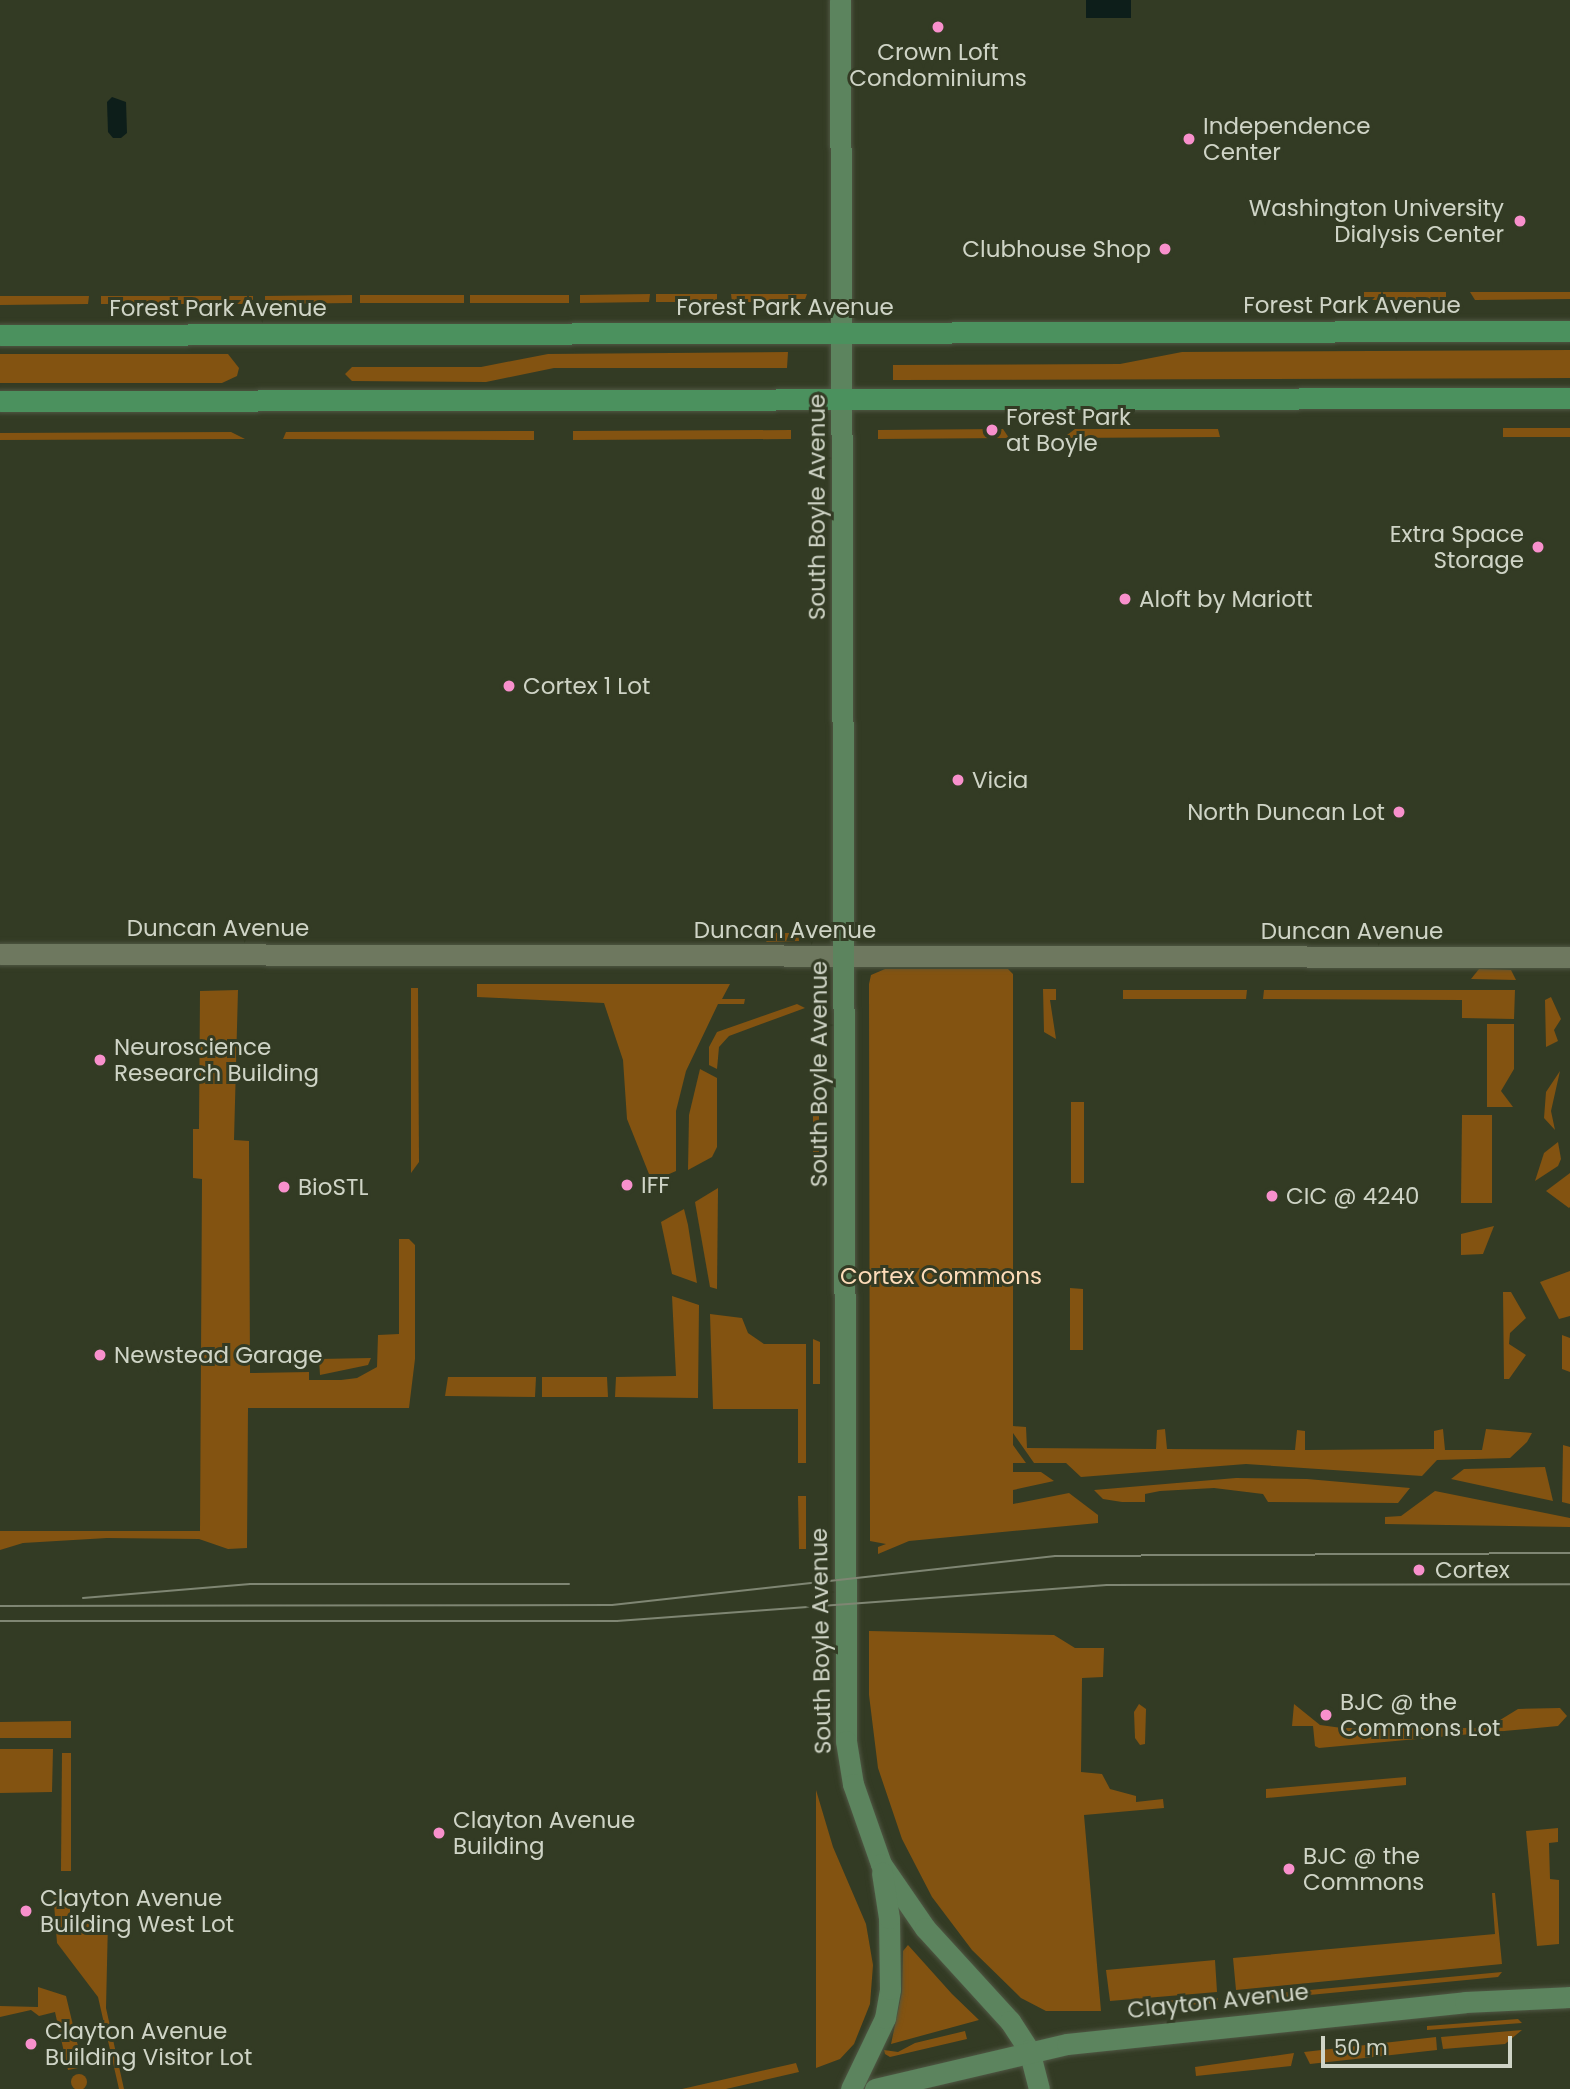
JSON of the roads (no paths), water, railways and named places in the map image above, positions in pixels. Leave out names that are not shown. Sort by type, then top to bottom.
[{"type":"main road","name":"Forest Park Avenue","points":[[0,335],[1570,331]]},
{"type":"main road","points":[[0,401],[1570,398]]},
{"type":"street","name":"South Boyle Avenue","points":[[840,0],[844,400],[846,1741],[853,1784],[881,1864],[925,1928],[1010,2021],[1029,2050],[1039,2089]]},
{"type":"street","name":"Duncan Avenue","points":[[0,954],[1570,957]]},
{"type":"street","points":[[851,2089],[885,2018],[890,1989],[889,1918],[881,1864]]},
{"type":"street","name":"Clayton Avenue","points":[[875,2089],[1029,2050],[1465,2002],[1570,1997]]},
{"type":"water","points":[[1086,0],[1131,0],[1131,18],[1086,18]]},
{"type":"water","points":[[112,97],[126,102],[127,133],[121,138],[113,138],[108,132],[107,102]]},
{"type":"tram line","points":[[0,1606],[612,1605],[1055,1556],[1570,1553]]},
{"type":"tram line","points":[[83,1598],[250,1584],[569,1584]]},
{"type":"tram line","points":[[0,1621],[617,1621],[1107,1585],[1570,1584]]},
{"type":"place","name":"Crown Loft Condominiums","points":[[938,27]]},
{"type":"place","name":"Independence Center","points":[[1189,139]]},
{"type":"place","name":"Washington University Dialysis Center","points":[[1520,221]]},
{"type":"place","name":"Clubhouse Shop","points":[[1165,249]]},
{"type":"place","name":"Forest Park at Boyle","points":[[992,430]]},
{"type":"place","name":"Extra Space Storage","points":[[1538,547]]},
{"type":"place","name":"Aloft by Mariott","points":[[1125,599]]},
{"type":"place","name":"Cortex 1 Lot","points":[[509,686]]},
{"type":"place","name":"Vicia","points":[[958,780]]},
{"type":"place","name":"North Duncan Lot","points":[[1399,812]]},
{"type":"place","name":"Neuroscience Research Building","points":[[100,1060]]},
{"type":"place","name":"IFF","points":[[627,1185]]},
{"type":"place","name":"BioSTL","points":[[284,1187]]},
{"type":"place","name":"CIC @ 4240","points":[[1272,1196]]},
{"type":"place","name":"Newstead Garage","points":[[100,1355]]},
{"type":"place","name":"Cortex","points":[[1419,1570]]},
{"type":"place","name":"BJC @ the Commons Lot","points":[[1326,1715]]},
{"type":"place","name":"Clayton Avenue Building","points":[[439,1833]]},
{"type":"place","name":"BJC @ the Commons","points":[[1289,1869]]},
{"type":"place","name":"Clayton Avenue Building West Lot","points":[[26,1911]]},
{"type":"place","name":"Clayton Avenue Building Visitor Lot","points":[[31,2044]]},
{"type":"park label","name":"Cortex Commons","points":[[941,1276]]}]
